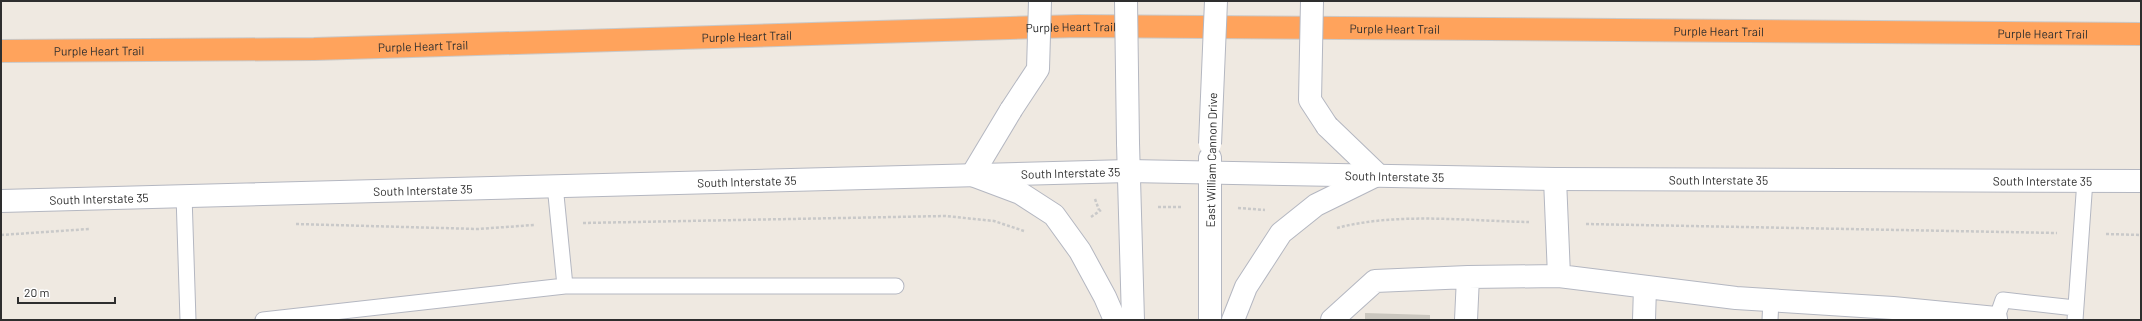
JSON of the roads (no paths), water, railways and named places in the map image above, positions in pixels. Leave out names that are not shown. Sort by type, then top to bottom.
[{"type":"highway","name":"Purple Heart Trail","points":[[1,51],[314,49],[1078,26],[2141,34]]},
{"type":"main road","points":[[1040,1],[1038,69],[972,174],[1020,193],[1054,215],[1080,251],[1105,296],[1115,320]]},
{"type":"main road","points":[[1126,1],[1133,320]]},
{"type":"main road","name":"East William Cannon Drive","points":[[1210,320],[1209,171],[1216,1]]},
{"type":"main road","points":[[1233,320],[1246,288],[1281,233],[1316,205],[1378,175],[1327,126],[1310,100],[1312,1]]},
{"type":"main road","name":"South Interstate 35","points":[[1,201],[555,185],[1129,171],[1209,171],[1555,179],[2141,181]]},
{"type":"main road","points":[[1555,179],[1559,276]]},
{"type":"main road","points":[[1332,320],[1375,281],[1468,277],[1559,276],[1645,287],[1770,310],[1846,313],[1893,308],[1996,319]]},
{"type":"main road","points":[[1466,320],[1468,277]]},
{"type":"main road","points":[[1644,320],[1645,287]]},
{"type":"lane","points":[[1996,319],[2003,300],[2075,314],[2085,180]]},
{"type":"lane","points":[[555,185],[565,286]]},
{"type":"lane","points":[[184,195],[188,320]]},
{"type":"lane","points":[[263,320],[349,315],[565,286],[896,286]]}]
